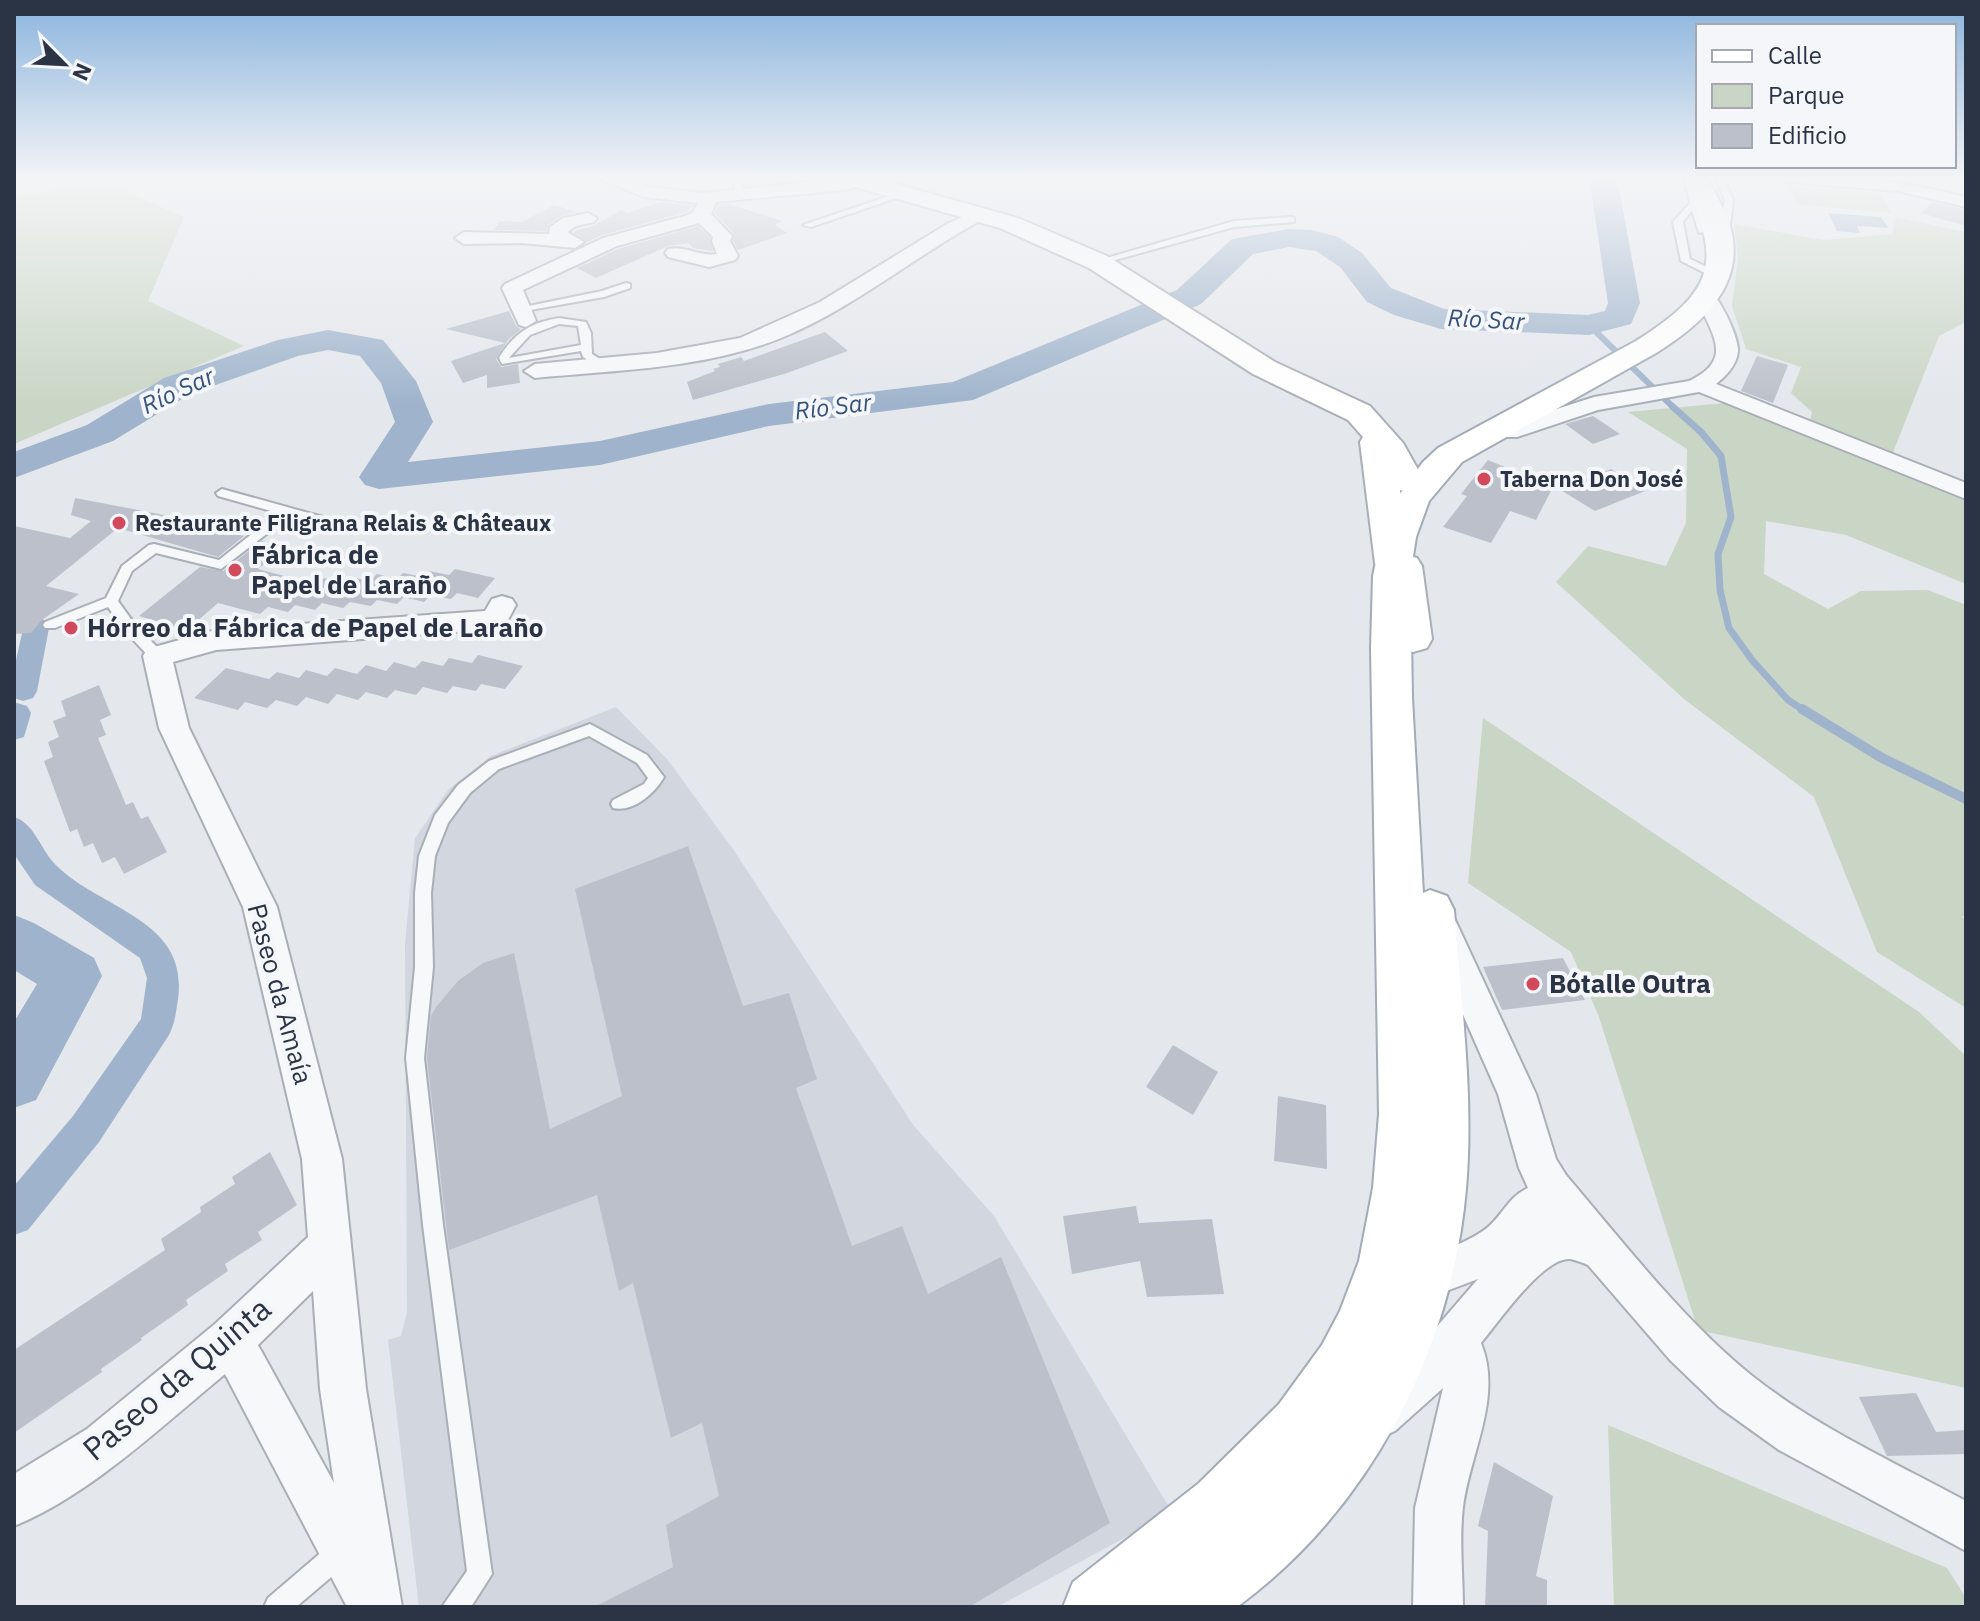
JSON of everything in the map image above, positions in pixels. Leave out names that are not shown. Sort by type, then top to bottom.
[{"type":"main road","points":[[1078,253],[1161,300],[1264,368],[1359,413],[1420,471],[1453,480],[1437,503],[1417,555],[1413,582],[1413,639]]},
{"type":"main road","points":[[1712,253],[1712,273]]},
{"type":"main road","points":[[1105,1602],[1220,1510],[1289,1443],[1333,1385],[1365,1326],[1384,1277],[1400,1205],[1405,1099],[1390,622],[1393,563],[1400,526],[1420,471],[1597,392],[1690,315],[1712,273],[1714,253]]},
{"type":"main road","points":[[1179,1607],[1226,1575],[1276,1532],[1353,1435],[1399,1354],[1423,1279],[1437,1205],[1440,1152],[1429,895],[1413,639],[1404,566],[1417,517],[1420,471]]},
{"type":"main road","points":[[1105,1602],[1148,1589],[1178,1573],[1232,1532],[1286,1482],[1324,1438],[1349,1398],[1376,1351],[1399,1300],[1423,1279]]},
{"type":"street","points":[[522,315],[512,288],[587,253]]},
{"type":"street","points":[[675,253],[717,261],[728,256],[726,253]]},
{"type":"street","points":[[535,371],[708,352],[773,334],[860,286],[911,253]]},
{"type":"street","points":[[1690,387],[1719,369],[1728,353],[1712,273]]},
{"type":"street","points":[[1597,392],[1690,387],[1966,492]]},
{"type":"street","points":[[157,656],[216,640],[494,620],[502,605]]},
{"type":"street","name":"Paseo da Amaía","points":[[157,656],[174,728],[260,907],[322,1159],[343,1389],[376,1607]]},
{"type":"street","points":[[1429,895],[1517,1094],[1533,1154],[1571,1214],[1686,1344],[1735,1391],[1795,1434],[1966,1527]]},
{"type":"street","points":[[1423,1279],[1471,1261],[1501,1243],[1513,1233],[1530,1208],[1543,1206],[1571,1214]]},
{"type":"street","points":[[1353,1435],[1399,1401],[1456,1342],[1526,1257],[1544,1243],[1559,1238],[1581,1240],[1571,1214]]},
{"type":"street","points":[[1526,1257],[1535,1230],[1571,1214]]},
{"type":"street","name":"Paseo da Quinta","points":[[14,1502],[103,1445],[231,1340],[330,1245]]},
{"type":"street","name":"Paseo da Amaía","points":[[231,1340],[376,1607]]},
{"type":"street","points":[[1438,1607],[1443,1481],[1467,1386],[1466,1359],[1456,1342]]},
{"type":"lane","points":[[1098,262],[1131,253]]},
{"type":"lane","points":[[1684,253],[1686,261],[1712,273]]},
{"type":"lane","points":[[522,315],[626,286]]},
{"type":"lane","points":[[587,347],[519,362],[506,362],[504,358],[509,346],[519,337],[543,324],[559,321],[582,324],[587,347],[587,355],[601,364]]},
{"type":"lane","points":[[222,493],[319,520]]},
{"type":"lane","points":[[50,625],[111,601],[127,569],[154,548],[221,565],[288,511]]},
{"type":"lane","points":[[111,601],[131,629],[157,656]]},
{"type":"lane","points":[[455,1607],[480,1574],[433,1225],[415,1058],[424,967],[423,893],[427,856],[441,820],[464,789],[494,765],[590,730],[642,759],[656,777],[650,788],[619,804]]},
{"type":"lane","points":[[277,1607],[344,1550]]},
{"type":"shaded area","points":[[616,707],[667,759],[733,849],[914,1126],[994,1216],[1172,1512],[997,1607],[419,1607],[388,1340],[401,1336],[407,1312],[405,944],[415,838],[449,789],[491,756]]},
{"type":"green space","points":[[14,253],[169,253],[148,301],[244,346],[14,444]]},
{"type":"green space","points":[[1737,253],[1966,253],[1966,322],[1939,336],[1892,455],[1810,421],[1812,412],[1791,393],[1801,367],[1746,349],[1732,306]]},
{"type":"green space","points":[[1725,403],[1966,501],[1966,584],[1846,535],[1766,521],[1764,574],[1828,609],[1861,591],[1928,590],[1966,605],[1966,914],[1962,917],[1966,920],[1966,1008],[1877,952],[1814,797],[1684,699],[1556,582],[1588,546],[1666,566],[1686,523],[1687,449],[1628,412]]},
{"type":"green space","points":[[1483,718],[1919,1012],[1966,1056],[1966,1388],[1698,1330],[1599,1017],[1571,952],[1468,883]]},
{"type":"green space","points":[[1608,1425],[1947,1568],[1966,1598],[1966,1607],[1614,1607]]},
{"type":"building","points":[[610,253],[653,253],[596,278],[577,268]]},
{"type":"building","points":[[509,311],[516,326],[521,329],[508,340],[496,359],[501,367],[518,364],[520,383],[487,388],[487,375],[463,383],[451,361],[505,343],[446,329]]},
{"type":"building","points":[[825,332],[848,351],[784,374],[693,400],[687,382],[715,371],[713,369],[720,367],[718,364],[741,357],[744,361]]},
{"type":"building","points":[[1757,356],[1788,365],[1773,403],[1741,391]]},
{"type":"building","points":[[1593,416],[1620,434],[1593,444],[1565,424]]},
{"type":"building","points":[[1488,460],[1553,487],[1536,520],[1510,511],[1491,543],[1443,527],[1467,496],[1461,494]]},
{"type":"building","points":[[1611,469],[1645,491],[1595,511],[1559,489]]},
{"type":"building","name":"Fábrica de Papel de Laraño","points":[[75,498],[159,514],[244,536],[218,557],[118,528],[46,586],[79,594],[42,620],[31,633],[14,634],[14,526],[70,538],[91,521],[71,515]]},
{"type":"building","points":[[262,541],[285,547],[258,569],[318,585],[324,578],[343,583],[350,577],[370,581],[377,574],[397,579],[403,573],[423,577],[429,571],[449,575],[455,569],[495,578],[478,598],[457,593],[451,599],[431,595],[424,602],[404,597],[397,604],[377,600],[371,606],[350,602],[343,608],[322,603],[315,610],[295,605],[288,612],[268,607],[260,614],[218,603],[187,630],[139,616],[200,567],[223,571]]},
{"type":"building","points":[[478,655],[523,666],[505,689],[481,684],[476,691],[453,686],[447,693],[423,687],[416,695],[395,690],[387,698],[366,692],[358,700],[337,694],[328,704],[306,697],[297,706],[276,700],[267,708],[245,702],[238,710],[194,698],[226,668],[269,679],[277,672],[299,678],[306,670],[327,676],[335,668],[357,674],[366,665],[386,671],[394,662],[415,668],[422,661],[443,666],[449,658],[472,663]]},
{"type":"building","points":[[99,685],[111,715],[100,720],[106,735],[98,738],[126,805],[133,802],[141,819],[148,816],[167,852],[124,874],[115,857],[102,863],[93,843],[84,847],[77,829],[70,832],[44,761],[53,757],[48,742],[59,737],[53,721],[66,716],[61,701]]},
{"type":"building","points":[[688,846],[743,1006],[789,993],[817,1079],[796,1088],[852,1246],[902,1226],[928,1294],[1001,1257],[1110,1523],[969,1607],[594,1607],[673,1567],[666,1525],[719,1496],[702,1423],[671,1438],[633,1283],[619,1291],[597,1195],[449,1250],[427,1058],[431,1016],[436,1007],[458,981],[483,963],[514,953],[550,1129],[622,1096],[575,889]]},
{"type":"building","name":"Bótalle Outra","points":[[1563,958],[1585,1000],[1502,1010],[1483,967]]},
{"type":"building","points":[[1173,1045],[1218,1072],[1193,1115],[1146,1087]]},
{"type":"building","points":[[1278,1096],[1326,1105],[1327,1169],[1274,1161]]},
{"type":"building","points":[[270,1152],[297,1205],[258,1232],[262,1240],[225,1264],[228,1271],[186,1300],[188,1305],[101,1369],[102,1372],[14,1433],[14,1350],[165,1250],[161,1239],[201,1212],[200,1207],[235,1184],[232,1177]]},
{"type":"building","points":[[1136,1206],[1139,1223],[1212,1219],[1224,1294],[1147,1297],[1140,1261],[1072,1274],[1063,1216]]},
{"type":"building","points":[[1916,1393],[1936,1432],[1966,1430],[1966,1454],[1887,1456],[1859,1397]]},
{"type":"building","points":[[1494,1462],[1553,1496],[1536,1576],[1547,1580],[1547,1607],[1485,1607],[1488,1531],[1478,1526]]},
{"type":"waterway","name":"Río Sar","points":[[14,466],[100,433],[177,386],[290,347],[328,340],[371,347],[398,381],[414,422],[379,477],[600,453],[769,415],[960,392],[1189,297],[1236,253]]},
{"type":"waterway","name":"Río Sar","points":[[1340,253],[1351,260],[1379,295],[1441,319],[1589,325],[1619,317],[1624,303],[1616,253]]},
{"type":"waterway","points":[[1589,325],[1675,409]]},
{"type":"waterway","points":[[1673,407],[1701,432],[1721,456],[1731,517],[1718,554],[1720,590],[1729,628],[1752,660],[1788,700],[1805,711]]},
{"type":"waterway","points":[[14,618],[32,622],[36,628],[23,691]]},
{"type":"waterway","points":[[1802,709],[1882,758],[1966,799]]},
{"type":"waterway","points":[[14,730],[17,713]]},
{"type":"waterway","points":[[14,829],[46,876],[153,949],[164,978],[157,1024],[86,1129],[14,1216]]},
{"type":"waterway","name":"Río Sar","points":[[14,940],[73,976],[14,1079]]},
{"type":"place","name":"Taberna Don José","points":[[1484,479]]},
{"type":"place","name":"Restaurante Filigrana Relais & Châteaux","points":[[119,523]]},
{"type":"place","name":"Fábrica de Papel de Laraño","points":[[235,570]]},
{"type":"place","name":"Hórreo da Fábrica de Papel de Laraño","points":[[71,628]]},
{"type":"place","name":"Bótalle Outra","points":[[1533,984]]}]
